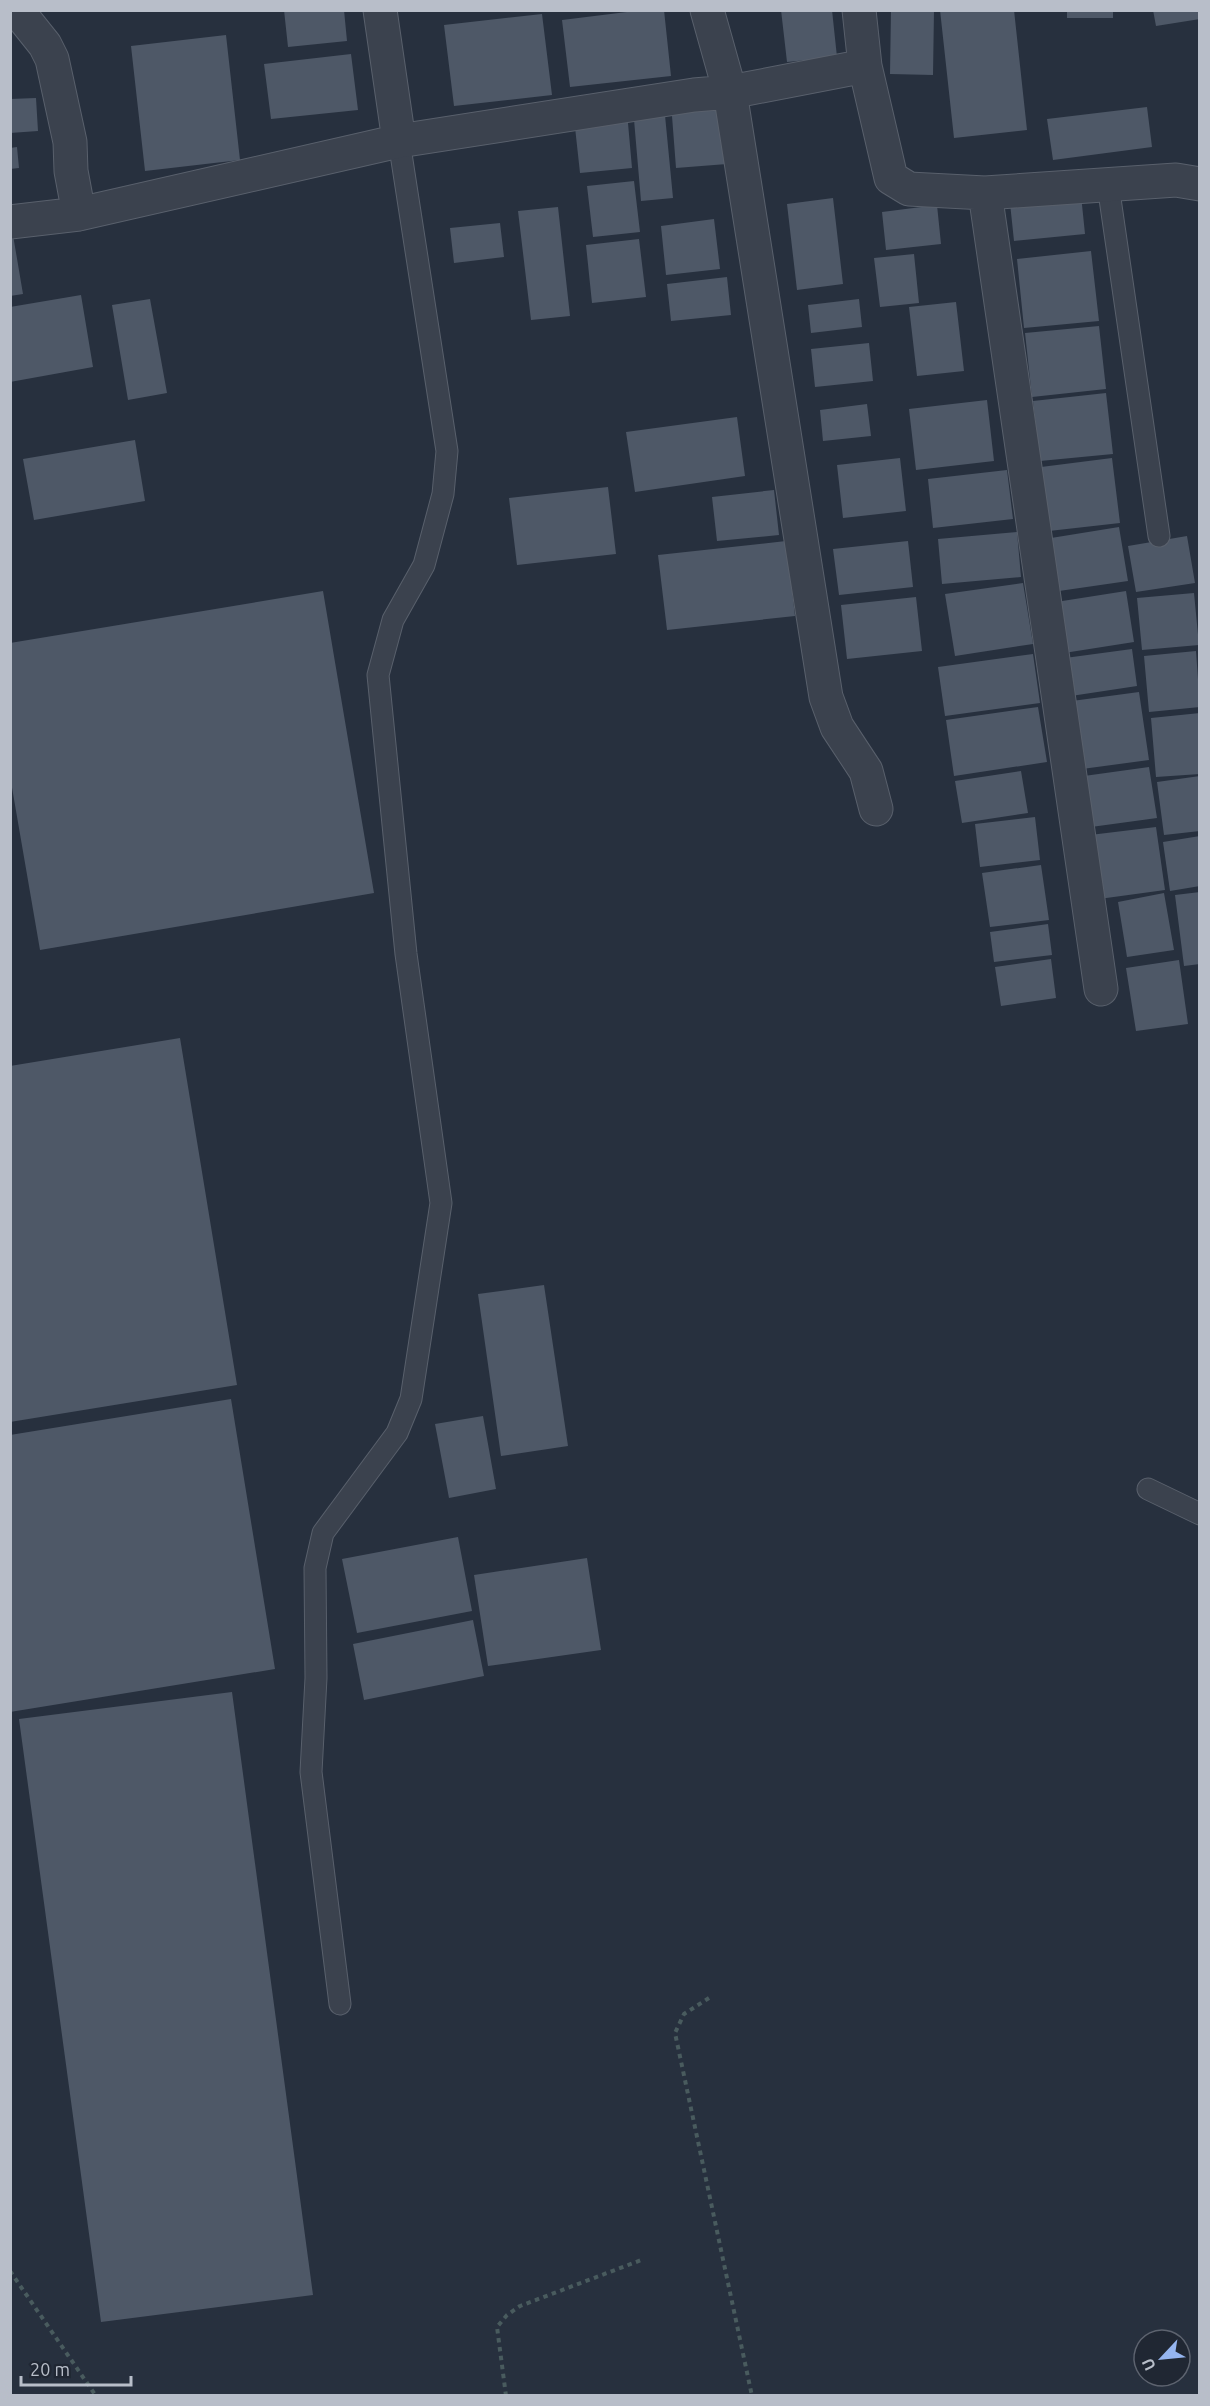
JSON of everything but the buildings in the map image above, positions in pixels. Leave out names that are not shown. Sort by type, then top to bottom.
[{"type":"street","points":[[17,10],[45,45],[52,59],[70,142],[71,171],[79,214]]},
{"type":"street","points":[[380,10],[399,141]]},
{"type":"street","points":[[707,10],[730,92],[826,697],[837,727],[866,771],[876,809]]},
{"type":"street","points":[[859,10],[865,66],[891,178],[909,189],[984,193],[1176,180],[1200,184]]},
{"type":"street","points":[[10,222],[79,214],[399,141],[694,95],[730,92],[865,66]]},
{"type":"street","points":[[984,193],[1101,989]]},
{"type":"lane","points":[[340,2004],[311,1772],[316,1678],[315,1568],[323,1533],[397,1433],[411,1399],[441,1203],[406,954],[378,675],[393,620],[424,565],[443,494],[447,452],[399,141]]},
{"type":"lane","points":[[1108,185],[1159,536]]},
{"type":"lane","points":[[1148,1489],[1200,1514]]},
{"type":"path","points":[[709,1998],[684,2014],[675,2033],[752,2396]]},
{"type":"path","points":[[506,2396],[497,2327],[507,2315],[520,2306],[644,2259]]},
{"type":"path","points":[[10,2271],[96,2396]]}]
